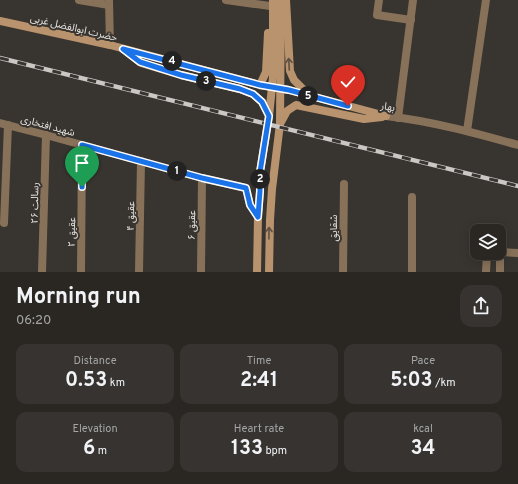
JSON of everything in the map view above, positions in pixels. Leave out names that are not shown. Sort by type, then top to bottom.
[{"type":"street","points":[[79,0],[109,3],[110,45]]},
{"type":"street","points":[[226,0],[271,2]]},
{"type":"street","points":[[269,272],[272,189],[280,124],[281,0]]},
{"type":"street","points":[[286,0],[290,71],[294,80],[309,96]]},
{"type":"street","points":[[379,0],[377,15],[411,20]]},
{"type":"street","points":[[398,118],[414,0]]},
{"type":"street","points":[[467,130],[486,0]]},
{"type":"street","points":[[260,85],[266,72],[271,2]]},
{"type":"street","points":[[257,272],[260,172],[269,116],[273,77],[271,2]]},
{"type":"street","name":"حضرت ابوالفضل غربی","points":[[0,21],[110,45],[260,85]]},
{"type":"street","points":[[123,49],[140,62],[181,75],[240,89],[253,94],[262,102],[269,116]]},
{"type":"street","name":"بهار","points":[[260,85],[289,90],[386,116],[467,130],[518,145]]},
{"type":"street","points":[[280,124],[287,111],[296,105],[364,119],[386,116]]},
{"type":"street","points":[[4,124],[4,223]]},
{"type":"street","name":"شهید افتخاری","points":[[4,124],[202,178],[246,188],[250,205],[258,217]]},
{"type":"street","name":"رسالت ۲۶","points":[[42,272],[46,135]]},
{"type":"street","name":"عقیق ۲","points":[[81,272],[82,145]]},
{"type":"street","name":"عقیق ۴","points":[[139,272],[141,161]]},
{"type":"street","name":"عقیق ۶","points":[[201,272],[202,178]]},
{"type":"street","name":"شقایق","points":[[343,272],[344,184]]},
{"type":"street","points":[[412,197],[412,272]]},
{"type":"street","points":[[506,252],[518,253]]},
{"type":"street","points":[[486,272],[487,260]]},
{"type":"street","points":[[500,260],[500,272]]},
{"type":"railway","points":[[0,58],[518,186]]},
{"type":"route","points":[[82,187],[82,145],[202,178],[246,188],[250,205],[258,217],[260,172],[269,116],[262,102],[253,94],[240,89],[181,75],[140,62],[123,49],[260,85],[289,90],[348,106]]}]
